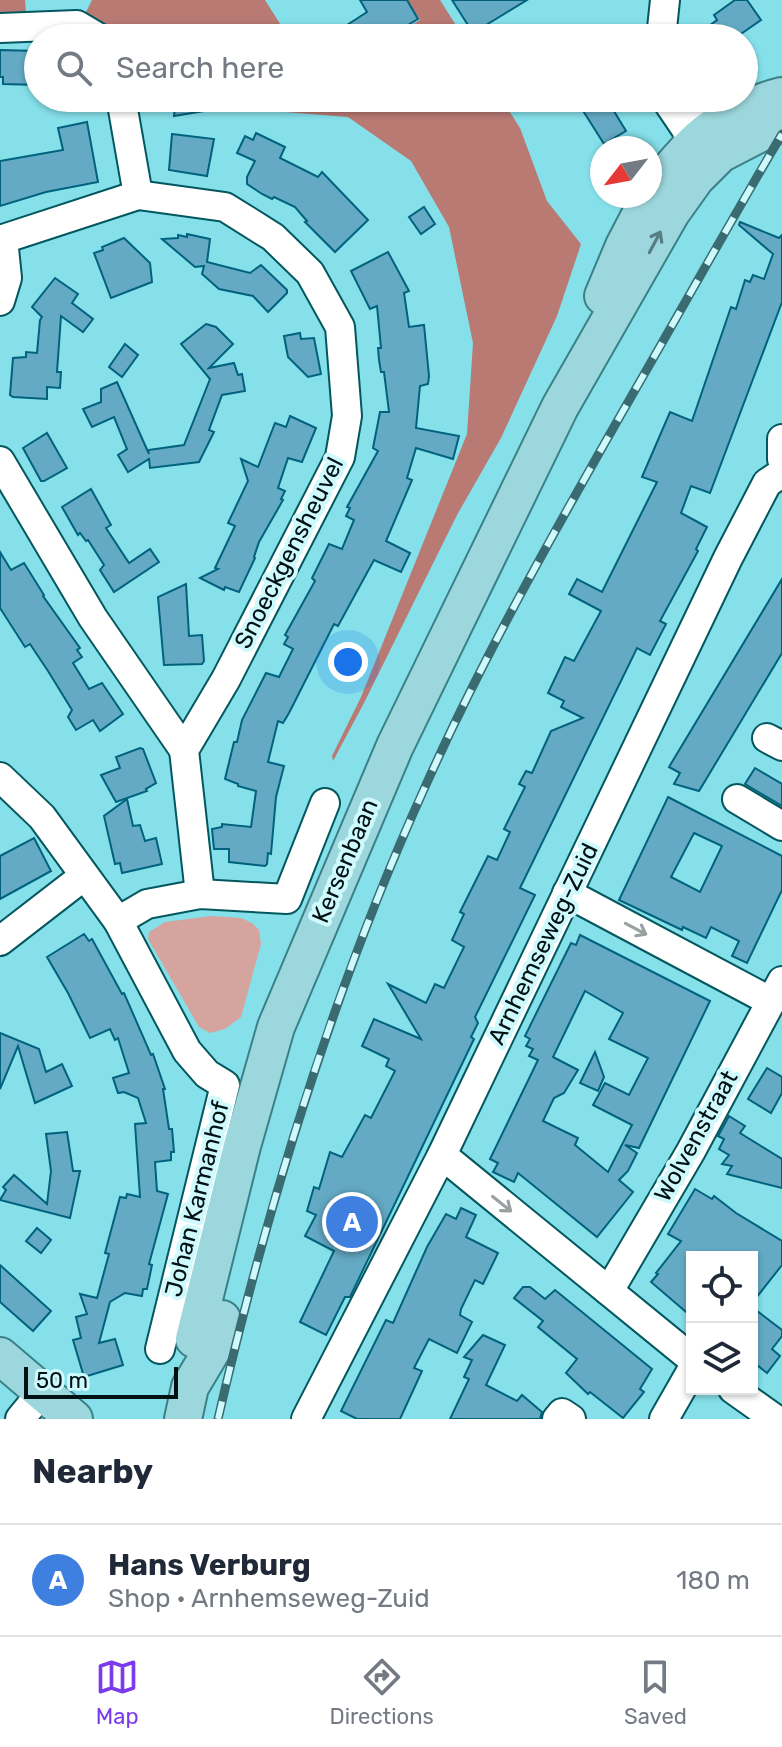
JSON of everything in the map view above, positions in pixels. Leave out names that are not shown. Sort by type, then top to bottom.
[{"type":"main road","name":"Kersenbaan","points":[[758,107],[782,96]]},
{"type":"main road","name":"Kersenbaan","points":[[662,179],[678,157],[706,130],[746,112]]},
{"type":"main road","name":"Kersenbaan","points":[[706,130],[782,122]]},
{"type":"main road","name":"Kersenbaan","points":[[177,1344],[242,1146],[276,1027],[341,869],[395,746],[560,407],[671,213],[696,178],[706,130]]},
{"type":"main road","name":"Kersenbaan","points":[[560,407],[607,284],[644,208]]},
{"type":"main road","points":[[183,1419],[190,1387],[212,1350],[221,1325],[341,869]]},
{"type":"main road","points":[[6,1362],[36,1408],[74,1419]]},
{"type":"street","points":[[662,24],[665,0]]},
{"type":"street","points":[[673,0],[676,24]]},
{"type":"street","points":[[0,28],[24,27]]},
{"type":"street","points":[[123,112],[138,195]]},
{"type":"street","points":[[683,112],[706,130]]},
{"type":"street","name":"Snoeckgensheuvel","points":[[0,301],[7,278],[1,239],[138,195],[225,207],[273,237],[310,273],[340,327],[347,416],[340,457],[226,679],[184,750]]},
{"type":"street","points":[[782,439],[782,459]]},
{"type":"street","points":[[0,461],[93,618],[184,750],[200,894]]},
{"type":"street","name":"Arnhemseweg-Zuid","points":[[306,1419],[442,1155],[728,558],[767,483],[782,473]]},
{"type":"street","points":[[2,783],[42,817],[118,921],[147,904],[200,894],[287,899],[325,803]]},
{"type":"street","points":[[737,799],[782,826]]},
{"type":"street","points":[[0,941],[84,876]]},
{"type":"street","points":[[567,893],[776,991]]},
{"type":"street","name":"Johan Karmanhof","points":[[118,921],[187,1051],[207,1074],[225,1085],[177,1344]]},
{"type":"street","name":"Wolvenstraat","points":[[609,1291],[691,1151],[776,991]]},
{"type":"street","points":[[442,1155],[686,1354]]},
{"type":"street","points":[[664,1419],[686,1380]]},
{"type":"street","points":[[741,1395],[775,1419]]},
{"type":"street","points":[[557,1419],[562,1413],[571,1419]]},
{"type":"shaded area","points":[[0,0],[25,0],[26,13],[0,16]]},
{"type":"shaded area","points":[[92,0],[265,0],[280,24],[90,24],[86,20]]},
{"type":"shaded area","points":[[407,0],[440,0],[455,24],[413,24],[420,20]]},
{"type":"shaded area","points":[[286,112],[510,112],[520,128],[547,201],[581,244],[557,316],[501,438],[457,515],[333,761],[332,756],[361,697],[467,434],[473,343],[449,227],[411,161],[348,117]]},
{"type":"shaded area","points":[[211,916],[241,918],[252,923],[259,930],[261,944],[241,1017],[225,1029],[210,1033],[199,1027],[148,939],[149,932],[165,922]]},
{"type":"building","points":[[360,0],[407,0],[418,19],[410,24],[349,24],[367,12]]},
{"type":"building","points":[[452,0],[527,0],[488,24],[467,24]]},
{"type":"building","points":[[735,0],[747,0],[761,20],[755,24],[712,24],[717,20],[714,15]]},
{"type":"building","points":[[0,50],[24,51],[24,85],[3,84],[3,77],[0,77]]},
{"type":"building","points":[[174,112],[198,112],[174,116]]},
{"type":"building","points":[[584,112],[614,112],[626,131],[618,136],[599,136]]},
{"type":"building","points":[[87,122],[98,182],[46,192],[0,206],[0,161],[63,150],[58,128]]},
{"type":"building","points":[[256,133],[285,147],[280,158],[318,177],[322,172],[368,220],[335,252],[305,222],[295,207],[274,197],[272,199],[247,184],[255,161],[237,153],[245,136],[253,140]]},
{"type":"building","points":[[172,134],[214,139],[207,176],[169,170]]},
{"type":"building","points":[[424,207],[435,224],[421,234],[409,217]]},
{"type":"building","points":[[740,222],[779,238],[782,235],[782,302],[710,493],[691,486],[681,513],[707,527],[696,549],[698,551],[660,621],[666,624],[650,655],[637,648],[520,888],[535,895],[475,1017],[478,1023],[471,1037],[474,1039],[350,1297],[345,1297],[326,1335],[300,1322],[334,1251],[305,1236],[316,1215],[307,1211],[314,1187],[319,1189],[330,1152],[342,1157],[365,1115],[371,1118],[395,1071],[386,1066],[389,1059],[362,1046],[374,1019],[421,1039],[388,984],[426,1003],[435,984],[444,988],[464,947],[452,940],[464,914],[460,912],[488,856],[497,860],[510,832],[504,829],[525,787],[519,784],[526,771],[532,773],[551,731],[583,718],[561,707],[564,701],[548,693],[565,657],[574,661],[601,611],[569,594],[577,579],[602,592],[657,482],[642,477],[670,412],[692,421],[731,307],[736,309],[745,280],[750,282],[753,275],[764,279],[773,254],[739,225]]},
{"type":"building","points":[[187,234],[210,239],[207,262],[250,273],[261,265],[287,293],[268,312],[253,296],[219,289],[202,274],[204,266],[195,267],[162,239],[178,238],[178,235],[187,237]]},
{"type":"building","points":[[124,238],[150,263],[152,282],[111,298],[94,253]]},
{"type":"building","points":[[388,252],[409,291],[404,293],[409,327],[424,325],[429,376],[428,384],[420,386],[416,428],[459,436],[453,459],[416,448],[407,478],[412,480],[386,541],[410,553],[401,572],[374,560],[338,626],[334,624],[289,713],[283,723],[278,721],[268,762],[284,766],[276,797],[271,854],[268,853],[267,864],[229,862],[229,849],[214,849],[212,829],[222,827],[222,824],[251,827],[256,791],[225,779],[234,742],[237,742],[242,720],[266,673],[279,677],[293,649],[284,644],[288,637],[285,635],[315,581],[312,578],[329,544],[342,549],[354,520],[346,516],[350,508],[347,507],[378,451],[373,448],[380,412],[389,412],[384,372],[381,372],[379,360],[378,348],[381,348],[377,306],[370,309],[351,271]]},
{"type":"building","points":[[55,278],[78,294],[72,303],[93,319],[83,332],[61,316],[57,372],[61,372],[60,388],[47,387],[47,399],[13,397],[10,395],[13,358],[26,357],[26,352],[37,353],[42,317],[32,307]]},
{"type":"building","points":[[206,324],[216,327],[233,344],[209,368],[234,363],[238,375],[242,374],[245,391],[222,395],[209,430],[214,432],[199,462],[150,468],[149,459],[128,472],[118,455],[127,449],[114,417],[92,427],[83,409],[101,402],[101,389],[117,382],[149,454],[148,450],[184,445],[210,379],[181,344]]},
{"type":"building","points":[[300,333],[301,339],[314,338],[321,374],[308,377],[288,357],[284,336]]},
{"type":"building","points":[[125,344],[138,355],[122,377],[109,367]]},
{"type":"building","points":[[290,416],[316,428],[302,462],[288,458],[278,488],[285,491],[283,500],[259,542],[239,592],[225,587],[224,590],[200,578],[218,569],[215,568],[235,526],[228,523],[248,481],[241,459],[258,467],[275,423],[286,427]]},
{"type":"building","points":[[47,433],[67,468],[41,481],[23,448]]},
{"type":"building","points":[[91,489],[111,525],[106,528],[129,563],[150,549],[159,562],[114,592],[100,570],[104,565],[88,540],[80,533],[78,535],[62,507]]},
{"type":"building","points":[[0,552],[11,570],[24,563],[80,648],[77,650],[82,657],[73,663],[89,689],[102,683],[123,714],[100,731],[93,720],[76,730],[68,717],[72,710],[48,671],[30,644],[25,647],[0,608]]},
{"type":"building","points":[[782,579],[782,653],[699,791],[674,784],[680,773],[669,767]]},
{"type":"building","points":[[186,584],[189,636],[202,635],[204,661],[202,664],[164,665],[158,597]]},
{"type":"building","points":[[140,748],[156,783],[147,791],[116,802],[101,775],[120,768],[116,757]]},
{"type":"building","points":[[755,768],[782,784],[782,806],[745,784]]},
{"type":"building","points":[[668,797],[782,856],[782,890],[747,963],[732,956],[739,941],[711,927],[706,938],[619,900]],"holes":[[[694,833],[722,846],[700,892],[671,877]]]},
{"type":"building","points":[[127,799],[133,826],[140,825],[145,841],[156,838],[162,864],[122,873],[120,863],[115,864],[104,816]]},
{"type":"building","points":[[34,838],[51,871],[0,899],[0,856]]},
{"type":"building","points":[[84,934],[89,941],[92,939],[124,993],[153,1054],[165,1089],[174,1152],[171,1152],[171,1160],[155,1162],[157,1191],[168,1194],[149,1264],[152,1265],[147,1289],[143,1289],[142,1296],[125,1293],[110,1302],[99,1343],[115,1339],[123,1365],[84,1377],[73,1340],[81,1338],[76,1317],[87,1314],[80,1294],[97,1298],[120,1197],[126,1198],[127,1194],[140,1197],[135,1124],[146,1123],[138,1098],[124,1092],[118,1093],[113,1078],[129,1073],[118,1038],[115,1040],[110,1029],[90,1038],[47,957]]},
{"type":"building","points":[[580,935],[710,1001],[639,1148],[625,1145],[637,1153],[628,1171],[619,1180],[633,1192],[597,1237],[518,1173],[514,1182],[493,1172],[498,1163],[490,1159],[538,1060],[529,1056],[533,1049],[526,1046],[530,1039],[525,1036],[571,943],[576,945]],"holes":[[[585,991],[623,1013],[609,1039],[648,1058],[629,1095],[605,1083],[593,1105],[632,1125],[608,1172],[575,1145],[578,1138],[543,1121],[554,1098],[564,1093],[578,1070],[553,1057]]]},
{"type":"building","points":[[0,1033],[39,1049],[46,1072],[62,1064],[72,1086],[35,1103],[18,1046],[0,1089]]},
{"type":"building","points":[[595,1052],[604,1077],[598,1091],[580,1083]]},
{"type":"building","points":[[767,1068],[782,1077],[782,1093],[771,1113],[748,1099]]},
{"type":"building","points":[[729,1116],[745,1126],[740,1133],[782,1159],[782,1188],[727,1174],[732,1166],[722,1164],[729,1155],[719,1149],[724,1139],[718,1136]]},
{"type":"building","points":[[67,1132],[73,1171],[80,1171],[70,1218],[0,1200],[6,1190],[3,1187],[14,1175],[47,1204],[51,1171],[46,1134]]},
{"type":"building","points":[[695,1189],[712,1199],[714,1196],[782,1241],[782,1265],[758,1295],[758,1251],[686,1251],[686,1312],[651,1282],[681,1241],[668,1234]]},
{"type":"building","points":[[461,1208],[476,1215],[466,1237],[498,1253],[483,1284],[475,1280],[461,1309],[460,1315],[472,1322],[457,1353],[429,1339],[414,1368],[422,1371],[400,1419],[357,1419],[341,1411],[386,1320],[393,1323],[427,1247],[446,1214],[456,1219]]},
{"type":"building","points":[[37,1228],[51,1240],[41,1253],[26,1241]]},
{"type":"building","points":[[0,1265],[51,1311],[33,1331],[0,1302]]},
{"type":"building","points":[[523,1287],[530,1287],[545,1299],[555,1290],[652,1369],[640,1389],[644,1392],[623,1418],[590,1392],[588,1394],[566,1373],[577,1359],[538,1327],[543,1321],[514,1298]]},
{"type":"building","points":[[758,1312],[782,1330],[782,1336],[772,1349],[780,1356],[767,1373],[758,1366]]},
{"type":"building","points":[[483,1335],[505,1345],[486,1385],[517,1401],[522,1395],[542,1412],[540,1419],[450,1419],[469,1379],[464,1377],[472,1360],[464,1357]]},
{"type":"railway","points":[[218,1419],[258,1257],[306,1098],[361,941],[425,787],[495,643],[545,550],[782,134]]},
{"type":"place","name":"Hans Verburg","points":[[352,1222]]}]
